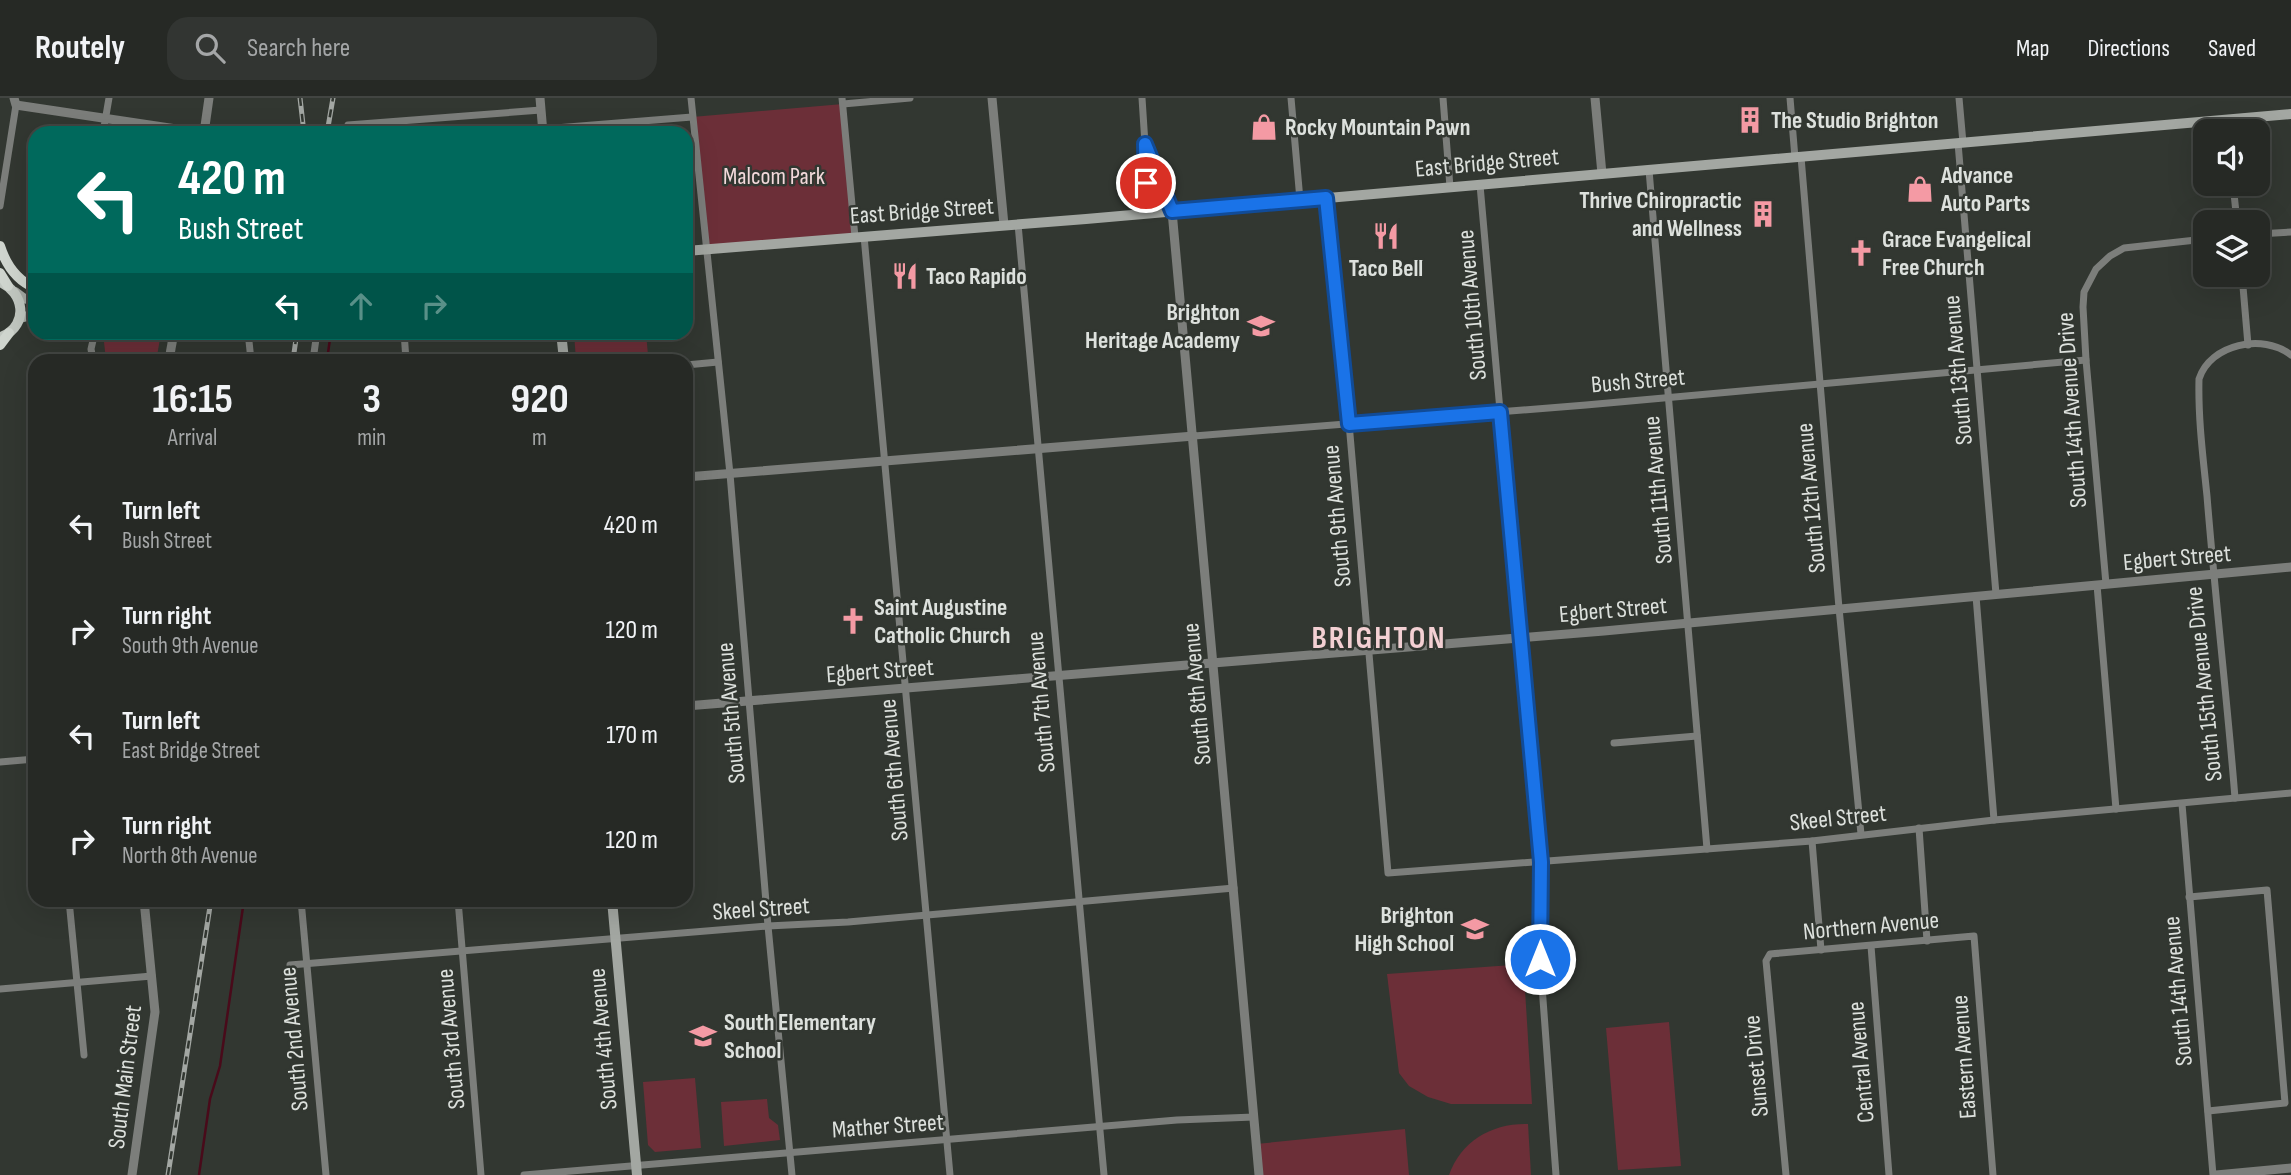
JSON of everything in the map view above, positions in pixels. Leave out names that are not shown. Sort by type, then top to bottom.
[{"type":"highway","points":[[0,246],[12,272],[28,285]]},
{"type":"highway","points":[[0,273],[8,287]]},
{"type":"highway","points":[[0,345],[4,335]]},
{"type":"main road","name":"East Bridge Street","points":[[2227,119],[2291,114]]},
{"type":"main road","name":"East Bridge Street","points":[[693,250],[1018,225],[2193,122]]},
{"type":"main road","points":[[8,287],[28,299]]},
{"type":"main road","points":[[8,287],[21,309],[20,318]]},
{"type":"main road","points":[[4,335],[20,318],[28,316]]},
{"type":"main road","name":"South 4th Avenue","points":[[613,907],[636,1170]]},
{"type":"street","points":[[104,126],[109,98]]},
{"type":"street","points":[[204,126],[209,98]]},
{"type":"street","points":[[540,98],[543,126]]},
{"type":"street","name":"South 5th Avenue","points":[[691,98],[693,126]]},
{"type":"street","points":[[842,101],[910,98]]},
{"type":"street","points":[[992,98],[1003,225]]},
{"type":"street","points":[[1138,214],[1145,204],[1146,196],[1142,98]]},
{"type":"street","points":[[1291,98],[1300,200]]},
{"type":"street","points":[[1443,98],[1450,187]]},
{"type":"street","points":[[1595,98],[1602,174]]},
{"type":"street","name":"South 12th Avenue","points":[[1790,98],[1820,384],[1861,834]]},
{"type":"street","name":"South 13th Avenue","points":[[1959,98],[1960,143],[1996,594]]},
{"type":"street","name":"South 6th Avenue","points":[[842,101],[884,462],[950,1175]]},
{"type":"street","points":[[0,206],[15,102],[154,126]]},
{"type":"street","points":[[348,125],[541,110]]},
{"type":"street","points":[[596,126],[692,117]]},
{"type":"street","name":"South 5th Avenue","points":[[693,126],[730,474],[792,1175]]},
{"type":"street","points":[[1145,144],[1172,211]]},
{"type":"street","name":"South 11th Avenue","points":[[1649,170],[1707,849]]},
{"type":"street","name":"South 10th Avenue","points":[[1480,185],[1541,862],[1540,959],[1556,1175]]},
{"type":"street","name":"South 9th Avenue","points":[[1326,198],[1349,424],[1388,873]]},
{"type":"street","name":"South 8th Avenue","points":[[1172,211],[1259,1175]]},
{"type":"street","name":"South 7th Avenue","points":[[1018,225],[1104,1175]]},
{"type":"street","points":[[2270,233],[2291,232]]},
{"type":"street","name":"South 14th Avenue Drive","points":[[2116,809],[2082,300],[2091,275],[2116,252],[2132,246],[2193,240]]},
{"type":"street","points":[[2243,287],[2248,345],[2275,346],[2291,355]]},
{"type":"street","name":"South 15th Avenue Drive","points":[[2235,798],[2225,669],[2219,642],[2213,574],[2199,379],[2203,367],[2214,355],[2248,345]]},
{"type":"street","name":"Bush Street","points":[[1194,436],[2086,360]]},
{"type":"street","points":[[693,364],[718,362]]},
{"type":"street","points":[[693,477],[1194,436]]},
{"type":"street","name":"Egbert Street","points":[[693,705],[1522,637],[2291,567]]},
{"type":"street","points":[[1976,596],[1994,820]]},
{"type":"street","points":[[1614,743],[1697,736]]},
{"type":"street","points":[[0,762],[28,760]]},
{"type":"street","name":"Skeel Street","points":[[1388,873],[1812,841],[1994,820],[2291,793]]},
{"type":"street","name":"South 14th Avenue","points":[[2182,804],[2207,1111],[2215,1175]]},
{"type":"street","points":[[1919,828],[1927,941]]},
{"type":"street","points":[[1812,841],[1821,950]]},
{"type":"street","name":"Skeel Street","points":[[290,965],[768,926],[927,916],[1234,888]]},
{"type":"street","points":[[2189,897],[2267,890],[2283,1077],[2285,1104],[2207,1111]]},
{"type":"street","points":[[70,907],[84,1055]]},
{"type":"street","name":"South Main Street","points":[[132,1175],[156,1012],[145,907]]},
{"type":"street","name":"South 2nd Avenue","points":[[302,907],[327,1175]]},
{"type":"street","name":"South 3rd Avenue","points":[[459,907],[481,1175]]},
{"type":"street","name":"Northern Avenue","points":[[1770,954],[1974,936]]},
{"type":"street","name":"Eastern Avenue","points":[[1974,936],[1993,1175]]},
{"type":"street","name":"Central Avenue","points":[[1871,946],[1889,1175]]},
{"type":"street","name":"Sunset Drive","points":[[1770,954],[1766,961],[1786,1175]]},
{"type":"street","points":[[0,989],[152,976]]},
{"type":"street","name":"Mather Street","points":[[524,1175],[636,1170],[790,1152],[1254,1117]]},
{"type":"street","points":[[2215,1175],[2291,1168]]},
{"type":"green space","name":"Malcom Park","points":[[843,104],[855,237],[706,249],[692,117]]},
{"type":"green space","points":[[104,340],[160,340],[157,354],[105,354]]},
{"type":"green space","points":[[575,340],[647,340],[648,354],[576,354]]},
{"type":"green space","points":[[1512,965],[1524,973],[1532,1104],[1451,1104],[1428,1097],[1409,1086],[1399,1073],[1387,974]]},
{"type":"green space","points":[[1669,1022],[1681,1166],[1618,1170],[1606,1028]]},
{"type":"green space","points":[[695,1078],[701,1148],[655,1152],[648,1145],[643,1082]]},
{"type":"green space","points":[[767,1099],[769,1118],[778,1125],[780,1140],[724,1146],[721,1102]]},
{"type":"green space","points":[[1528,1124],[1531,1175],[1449,1175],[1461,1153],[1479,1136],[1502,1127]]},
{"type":"green space","points":[[1405,1129],[1409,1175],[1259,1175],[1256,1144]]},
{"type":"waterway","points":[[328,354],[330,340]]},
{"type":"waterway","points":[[199,1175],[210,1099],[220,1066],[243,907]]},
{"type":"railway","points":[[300,98],[303,126]]},
{"type":"railway","points":[[328,126],[333,98]]},
{"type":"railway","points":[[294,354],[296,340]]},
{"type":"railway","points":[[168,1175],[210,907]]},
{"type":"place","name":"The Studio Brighton","points":[[1750,120]]},
{"type":"place","name":"Rocky Mountain Pawn","points":[[1264,127]]},
{"type":"place","name":"Advance Auto Parts","points":[[1920,189]]},
{"type":"place","name":"Thrive Chiropractic and Wellness","points":[[1763,214]]},
{"type":"place","name":"Taco Bell","points":[[1386,236]]},
{"type":"place","name":"Grace Evangelical Free Church","points":[[1861,253]]},
{"type":"place","name":"Taco Rapido","points":[[905,276]]},
{"type":"place","name":"Brighton Heritage Academy","points":[[1261,326]]},
{"type":"place","name":"Saint Augustine Catholic Church","points":[[853,621]]},
{"type":"place","name":"Brighton High School","points":[[1475,929]]},
{"type":"place","name":"South Elementary School","points":[[703,1036]]},
{"type":"district","name":"BRIGHTON","points":[[1379,638]]},
{"type":"route","points":[[1146,183],[1145,144],[1172,211],[1326,198],[1349,424],[1423,416],[1500,412],[1541,862],[1540,959]]}]
